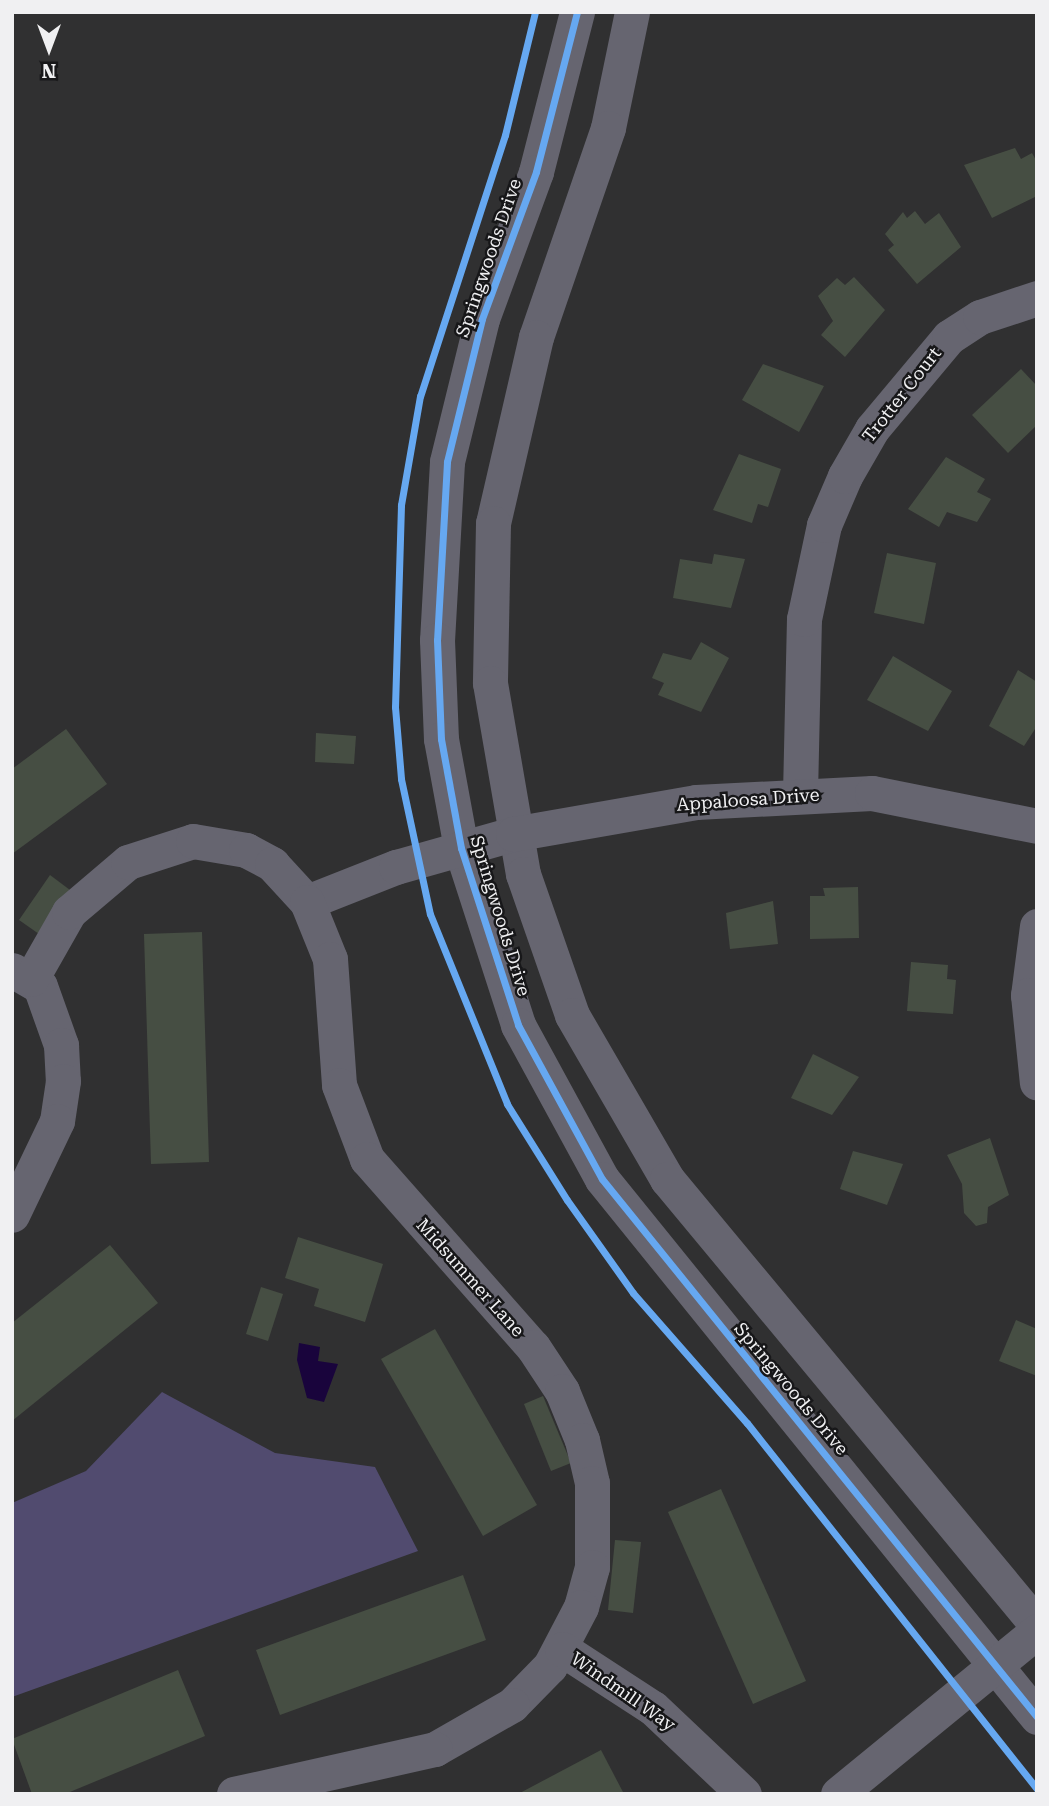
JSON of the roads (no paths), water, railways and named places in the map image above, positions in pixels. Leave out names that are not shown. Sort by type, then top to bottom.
[{"type":"street","name":"Springwoods Drive","points":[[578,12],[536,172],[482,319],[447,462],[437,640],[441,739],[461,848],[519,1025],[602,1179],[1037,1717]]},
{"type":"street","name":"Springwoods Drive","points":[[632,12],[608,128],[536,337],[493,523],[490,683],[513,834],[545,951],[572,1015],[667,1179],[1037,1628]]},
{"type":"street","name":"Trotter Court","points":[[800,794],[804,619],[824,525],[845,476],[872,429],[949,337],[980,317],[1037,298]]},
{"type":"street","name":"Appaloosa Drive","points":[[307,902],[461,848],[513,834],[696,802],[800,794],[872,793],[1037,826]]},
{"type":"street","name":"Midsummer Lane","points":[[12,1215],[57,1121],[63,1081],[54,1018],[22,974],[69,912],[128,862],[163,846],[205,842],[246,850],[272,864],[307,902],[330,960],[339,1085],[367,1159],[533,1347],[562,1391],[582,1440],[592,1483],[593,1553],[581,1607],[562,1649],[512,1704],[475,1730],[335,1781],[234,1794]]},
{"type":"street","points":[[1037,926],[1028,995],[1037,1083]]},
{"type":"street","points":[[838,1794],[1037,1628]]},
{"type":"street","name":"Windmill Way","points":[[562,1649],[653,1709],[744,1794]]}]
